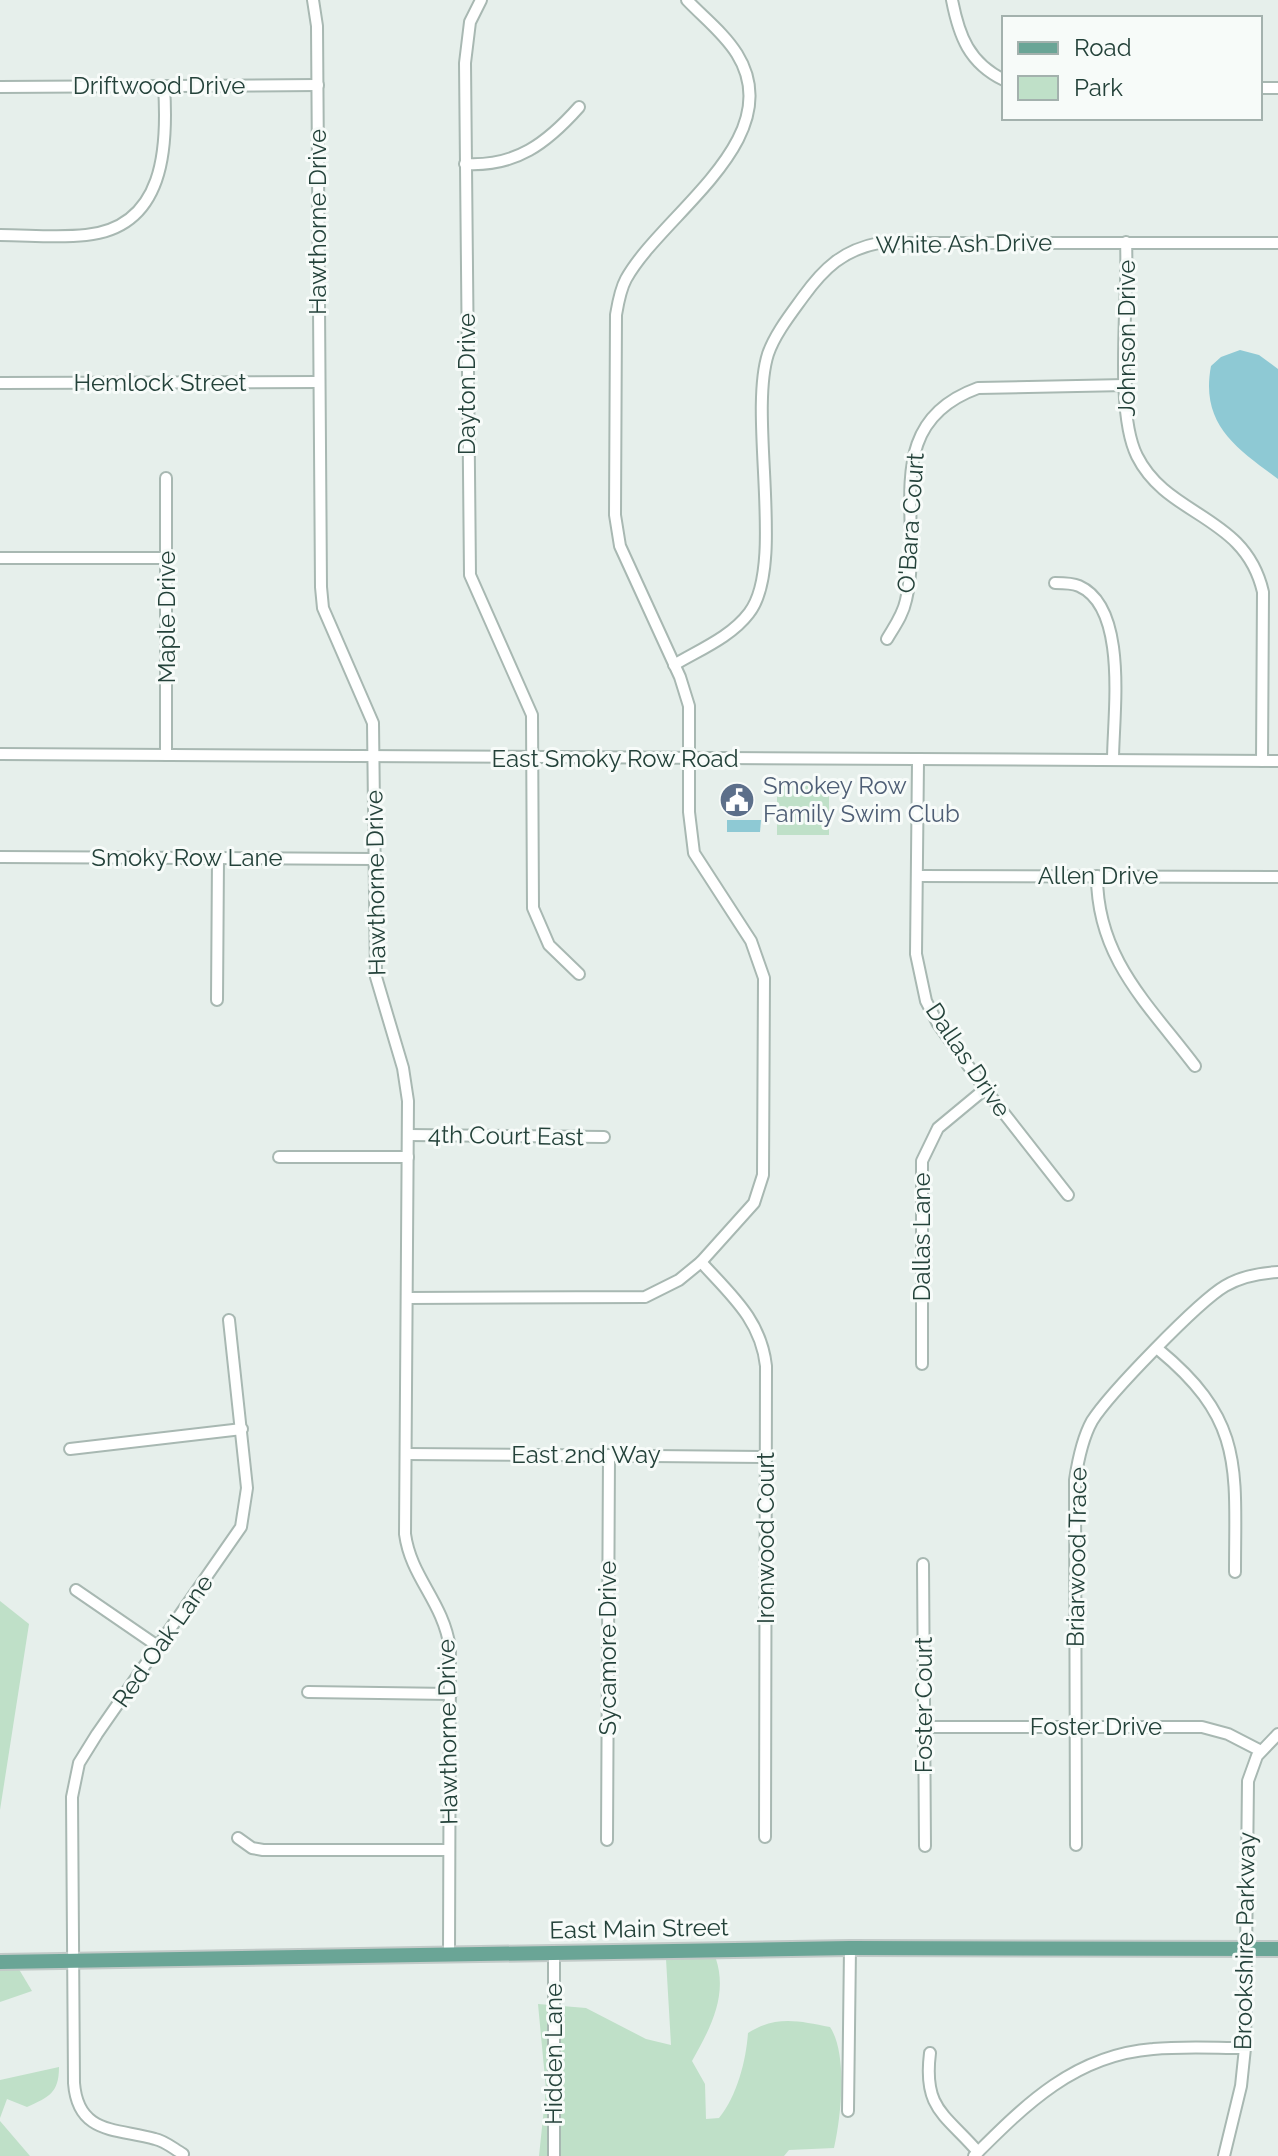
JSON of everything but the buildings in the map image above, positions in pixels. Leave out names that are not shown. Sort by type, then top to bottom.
[{"type":"main road","name":"East Main Street","points":[[0,1962],[850,1948],[1278,1949]]},
{"type":"street","name":"Hawthorne Drive","points":[[313,0],[318,85],[323,608],[371,714],[375,757],[376,977],[407,1085],[407,1551],[447,1623],[451,1694],[449,1954]]},
{"type":"street","name":"Dayton Drive","points":[[481,0],[466,39],[470,575],[529,706],[533,908],[549,945],[579,974]]},
{"type":"street","points":[[407,1298],[645,1297],[679,1280],[701,1262],[754,1203],[763,1175],[764,978],[751,941],[715,891],[690,841],[689,706],[674,665],[627,564],[617,533],[616,315],[623,283],[738,144],[748,113],[747,83],[739,56],[687,0]]},
{"type":"street","points":[[952,0],[960,34],[974,59],[1002,79]]},
{"type":"street","name":"Driftwood Drive","points":[[0,87],[318,85]]},
{"type":"street","points":[[0,235],[87,235],[121,224],[132,215],[152,191],[162,169],[164,86]]},
{"type":"street","points":[[465,164],[506,162],[525,154],[552,138],[579,107]]},
{"type":"street","name":"Johnson Drive","points":[[1126,242],[1128,431],[1149,477],[1166,492],[1228,531],[1251,559],[1259,576],[1263,592],[1262,761]]},
{"type":"street","name":"White Ash Drive","points":[[674,665],[735,628],[750,613],[758,596],[764,566],[764,419],[768,355],[784,326],[827,267],[847,252],[879,243],[1278,243]]},
{"type":"street","name":"Hemlock Street","points":[[0,383],[319,382]]},
{"type":"street","name":"O'Bara Court","points":[[887,639],[901,616],[909,588],[911,460],[919,437],[937,411],[960,394],[978,388],[1126,385]]},
{"type":"street","name":"Maple Drive","points":[[166,478],[166,755]]},
{"type":"street","points":[[0,558],[167,558]]},
{"type":"street","points":[[1055,583],[1077,585],[1086,591],[1098,603],[1110,625],[1114,654],[1113,760]]},
{"type":"street","name":"East Smoky Row Road","points":[[0,754],[1278,761]]},
{"type":"street","name":"Dallas Drive","points":[[918,761],[916,954],[926,1001],[985,1089],[1068,1195]]},
{"type":"street","name":"Smoky Row Lane","points":[[0,857],[374,859]]},
{"type":"street","points":[[217,1000],[218,858]]},
{"type":"street","name":"Allen Drive","points":[[918,876],[1278,877]]},
{"type":"street","points":[[1097,876],[1099,916],[1112,953],[1195,1066]]},
{"type":"street","name":"Dallas Lane","points":[[922,1364],[922,1161],[938,1128],[985,1089]]},
{"type":"street","name":"4th Court East","points":[[408,1135],[604,1137]]},
{"type":"street","points":[[279,1157],[408,1157]]},
{"type":"street","name":"Ironwood Court","points":[[701,1262],[749,1314],[761,1337],[766,1366],[765,1837]]},
{"type":"street","name":"Briarwood Trace","points":[[1076,1845],[1078,1462],[1093,1420],[1159,1350],[1225,1287],[1257,1273],[1278,1272]]},
{"type":"street","name":"Red Oak Lane","points":[[183,2154],[160,2140],[98,2126],[83,2113],[74,2083],[72,1797],[76,1773],[97,1734],[241,1527],[247,1488],[229,1320]]},
{"type":"street","points":[[1159,1350],[1208,1399],[1229,1438],[1235,1478],[1235,1572]]},
{"type":"street","points":[[70,1449],[242,1429]]},
{"type":"street","name":"East 2nd Way","points":[[406,1454],[766,1457]]},
{"type":"street","name":"Sycamore Drive","points":[[607,1840],[609,1455]]},
{"type":"street","name":"Foster Court","points":[[923,1564],[925,1846]]},
{"type":"street","points":[[76,1590],[159,1647]]},
{"type":"street","points":[[308,1692],[451,1694]]},
{"type":"street","name":"Foster Drive","points":[[924,1727],[1202,1727],[1228,1734],[1261,1751]]},
{"type":"street","name":"Brookshire Parkway","points":[[1224,2156],[1241,2086],[1245,2048],[1246,1795],[1252,1768],[1261,1751],[1278,1734]]},
{"type":"street","points":[[238,1838],[252,1848],[263,1850],[449,1850]]},
{"type":"street","points":[[848,2111],[850,1948]]},
{"type":"street","name":"Hidden Lane","points":[[554,1952],[554,2156]]},
{"type":"street","points":[[930,2053],[927,2079],[932,2100],[976,2154],[1027,2103],[1057,2080],[1097,2061],[1152,2049],[1245,2048]]},
{"type":"green space","points":[[777,782],[829,782],[829,835],[777,835]]},
{"type":"green space","points":[[0,1601],[29,1624],[0,1810]]},
{"type":"green space","points":[[666,1959],[716,1959],[720,1986],[715,2012],[692,2061],[705,2084],[706,2119],[719,2118],[736,2089],[748,2033],[778,2022],[830,2027],[836,2039],[841,2069],[841,2103],[834,2148],[789,2150],[784,2156],[539,2156],[546,2089],[538,2004],[586,2008],[646,2039],[671,2045]]},
{"type":"green space","points":[[0,1966],[17,1966],[32,1991],[0,2002]]},
{"type":"green space","points":[[59,2067],[57,2083],[51,2093],[27,2107],[7,2099],[0,2118],[0,2080]]},
{"type":"green space","points":[[0,2121],[30,2156],[0,2156]]},
{"type":"water","points":[[1240,350],[1259,355],[1278,369],[1278,479],[1235,445],[1216,419],[1211,404],[1211,366],[1221,357]]},
{"type":"water","points":[[727,820],[761,820],[760,832],[727,832]]},
{"type":"place","name":"Smokey Row Family Swim Club","points":[[737,800]]}]
